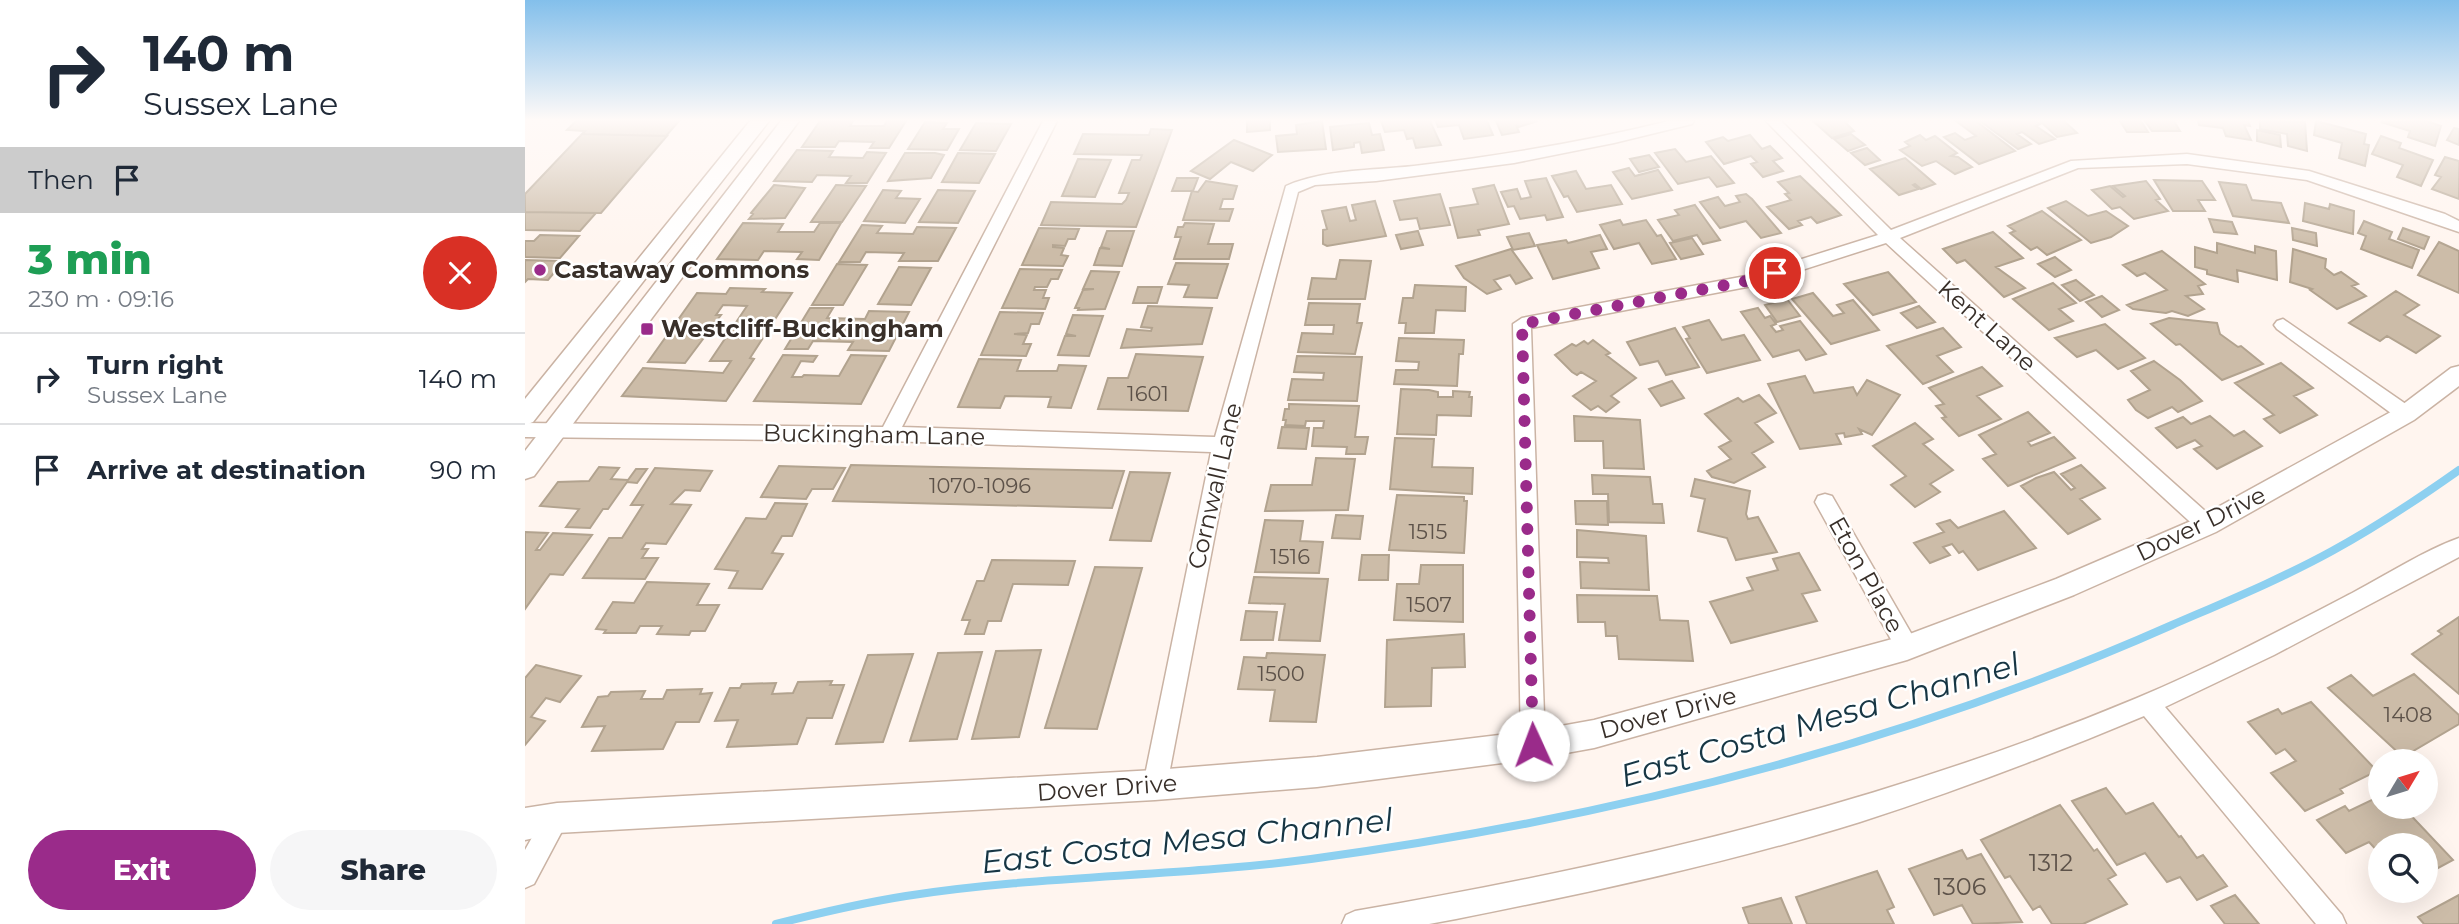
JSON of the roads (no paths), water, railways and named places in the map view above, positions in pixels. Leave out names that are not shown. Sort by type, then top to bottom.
[{"type":"street","points":[[525,416],[726,164]]},
{"type":"street","points":[[525,469],[757,164]]},
{"type":"street","points":[[889,434],[1028,164]]},
{"type":"street","name":"Cornwall Lane","points":[[1155,785],[1222,445],[1291,189],[1312,180],[1376,176],[1467,164]]},
{"type":"street","name":"Kent Lane","points":[[1816,164],[1889,237],[2207,525]]},
{"type":"street","points":[[1533,745],[1522,324],[1752,280],[1889,237],[2075,164]]},
{"type":"street","points":[[2224,164],[2309,176],[2459,227]]},
{"type":"street","points":[[2283,326],[2406,414]]},
{"type":"street","name":"Dover Drive","points":[[525,824],[557,818],[1155,785],[1317,772],[1533,745],[1594,734],[1907,647],[2066,587],[2207,525],[2406,414],[2459,374]]},
{"type":"street","name":"Buckingham Lane","points":[[525,430],[889,434],[1222,445]]},
{"type":"street","name":"Eton Place","points":[[1825,502],[1907,647]]},
{"type":"street","points":[[1355,924],[1485,902],[1744,843],[1967,775],[2148,704],[2331,615],[2459,547]]},
{"type":"street","points":[[2148,704],[2333,924]]},
{"type":"street","name":"Dover Drive","points":[[525,811],[557,818]]},
{"type":"street","points":[[525,875],[557,818]]},
{"type":"waterway","name":"East Costa Mesa Channel","points":[[776,924],[873,902],[956,889],[1261,865],[1421,842],[1532,823],[1750,772],[1857,742],[1964,707],[2069,668],[2172,625],[2273,581],[2332,551],[2459,470]]},
{"type":"place","name":"Castaway Commons","points":[[540,270]]},
{"type":"place","name":"Westcliff-Buckingham","points":[[647,329]]}]
